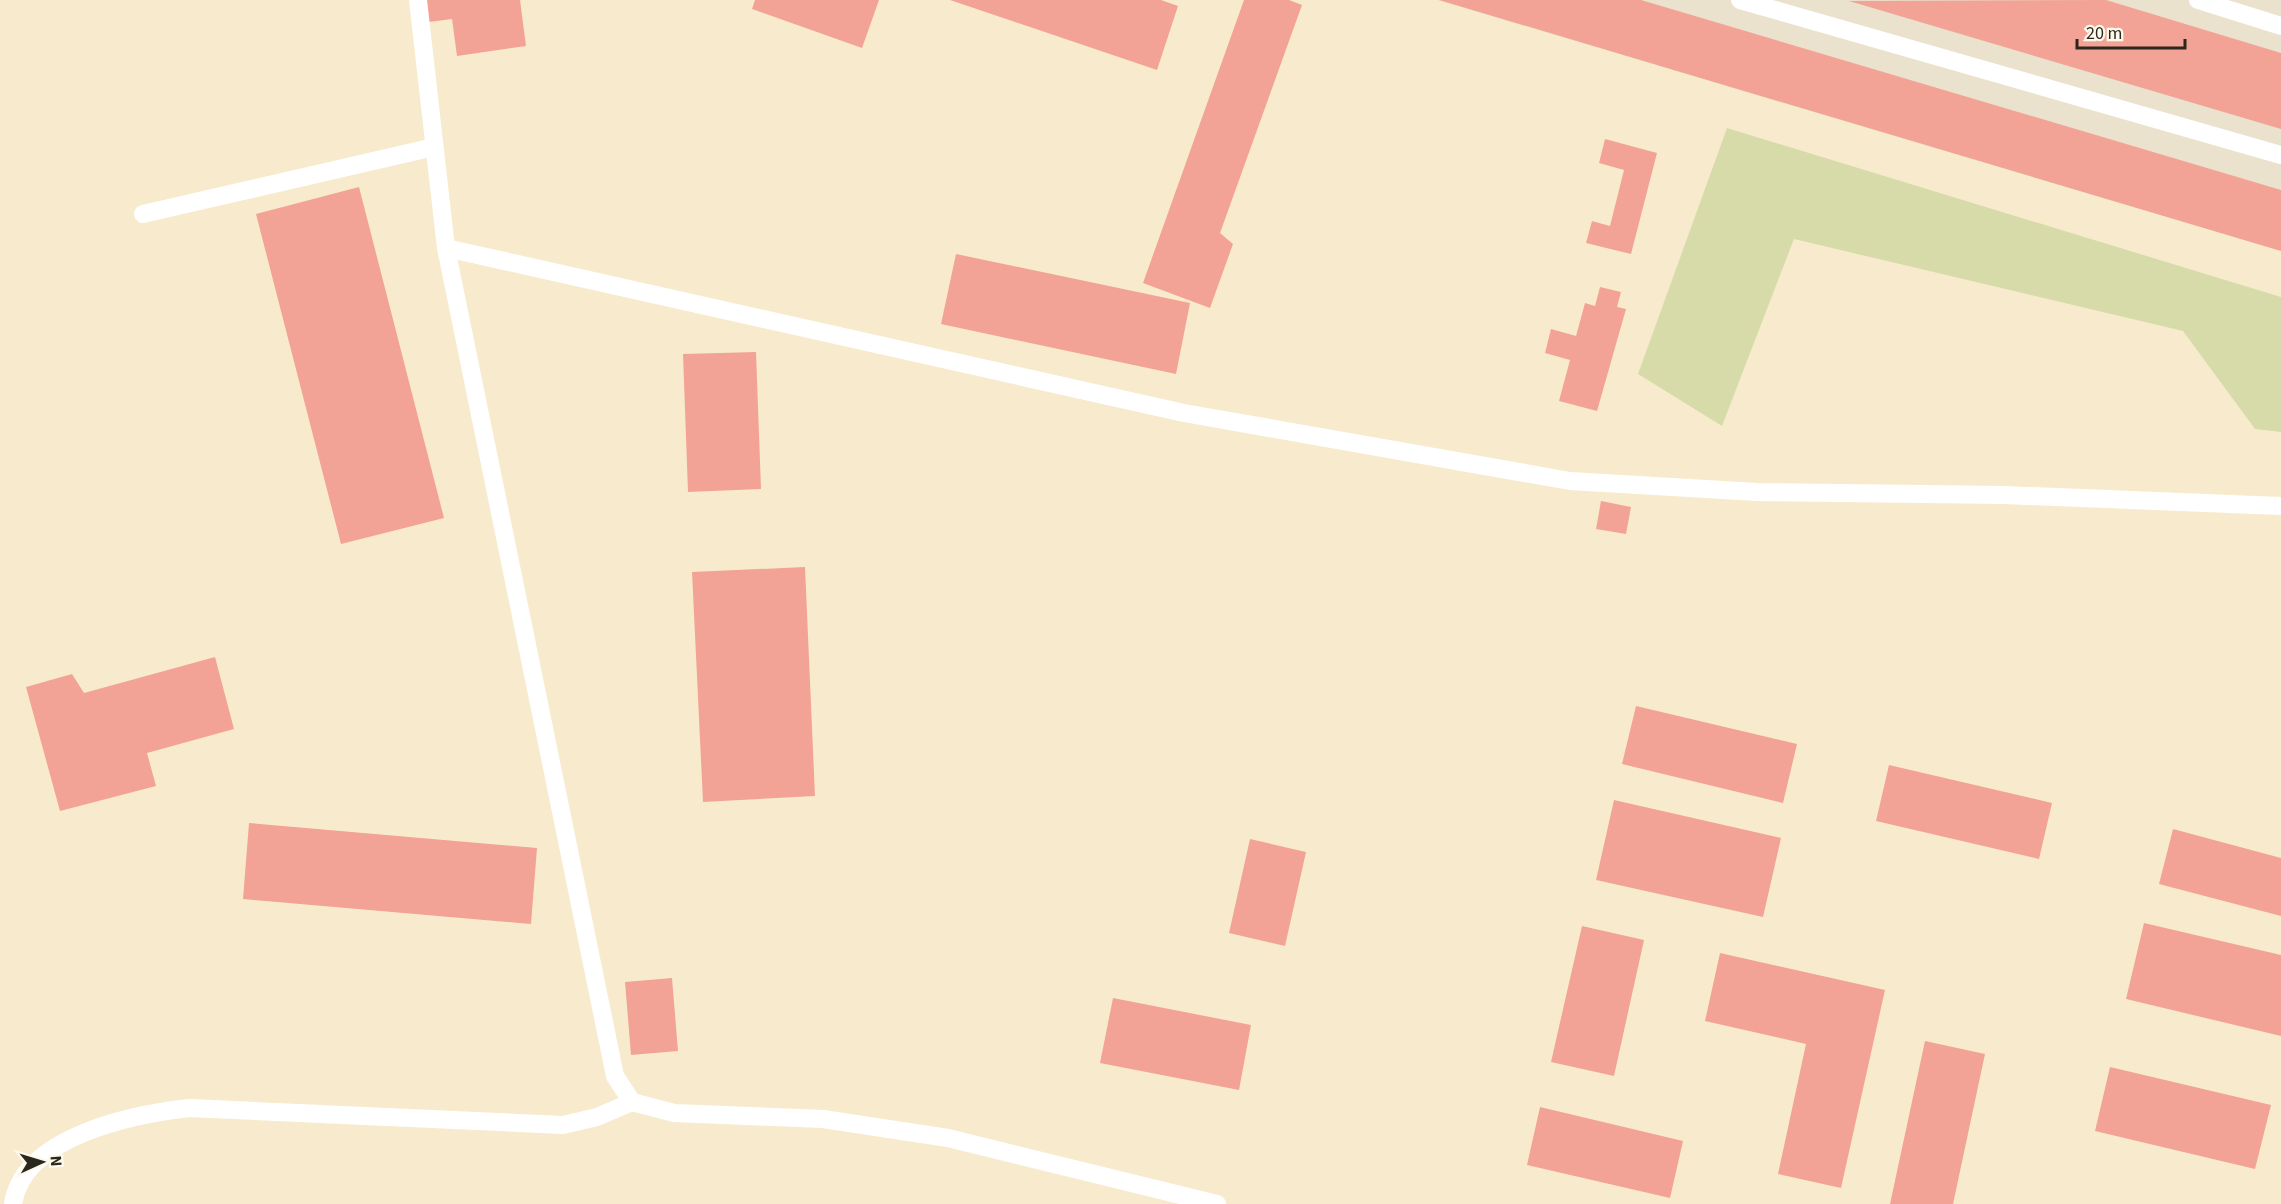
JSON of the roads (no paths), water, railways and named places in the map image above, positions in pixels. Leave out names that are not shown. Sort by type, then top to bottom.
[{"type":"lane","points":[[418,0],[446,248],[615,1076],[632,1101],[674,1113],[823,1119],[948,1138],[1216,1204]]},
{"type":"lane","points":[[1740,0],[2281,155]]},
{"type":"lane","points":[[2198,0],[2281,26]]},
{"type":"lane","points":[[143,214],[434,147]]},
{"type":"lane","points":[[446,248],[1184,413],[1570,481],[1757,492],[2004,495],[2281,506]]},
{"type":"lane","points":[[13,1204],[15,1190],[46,1152],[91,1131],[146,1113],[190,1108],[563,1125],[597,1117],[632,1101]]}]
